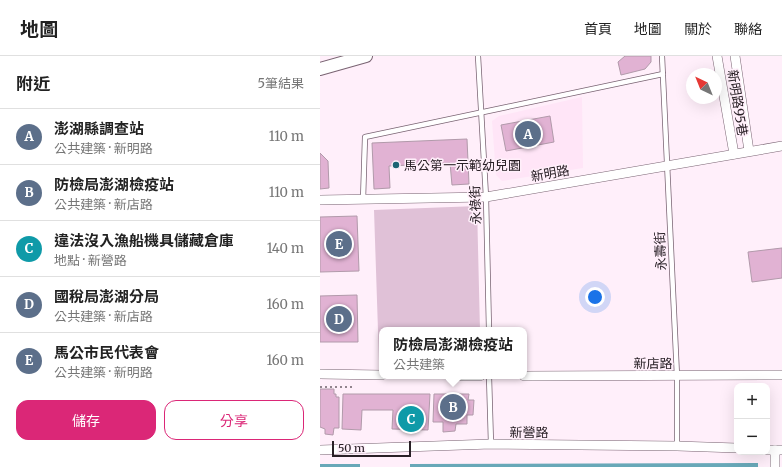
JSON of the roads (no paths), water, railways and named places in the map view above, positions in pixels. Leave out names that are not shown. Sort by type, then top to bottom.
[{"type":"main road","points":[[320,69],[366,56]]},
{"type":"street","name":"新明路95巷","points":[[717,56],[734,154]]},
{"type":"street","points":[[735,56],[749,151]]},
{"type":"street","name":"新明路","points":[[320,200],[486,197],[782,146]]},
{"type":"street","points":[[320,374],[379,375]]},
{"type":"street","name":"新店路","points":[[527,376],[782,374]]},
{"type":"street","name":"新營路","points":[[320,450],[491,444],[734,448]]},
{"type":"street","points":[[775,450],[775,467]]},
{"type":"lane","name":"永祿街","points":[[478,56],[486,197],[488,327]]},
{"type":"lane","name":"永壽街","points":[[662,56],[676,376],[677,446]]},
{"type":"lane","points":[[363,200],[365,137],[482,111],[663,74]]},
{"type":"lane","points":[[489,379],[491,444]]},
{"type":"water","points":[[758,463],[758,467],[410,467],[410,464]]},
{"type":"water","points":[[320,464],[360,464],[360,467],[320,467]]},
{"type":"place","name":"澎湖縣調查站","points":[[528,134]]},
{"type":"place","name":"馬公第一示範幼兒園","points":[[396,165]]},
{"type":"place","name":"馬公市民代表會","points":[[339,244]]},
{"type":"place","name":"國稅局澎湖分局","points":[[339,319]]},
{"type":"place","name":"防檢局澎湖檢疫站","points":[[453,407]]},
{"type":"place","name":"違法沒入漁船機具儲藏倉庫","points":[[411,419]]}]
